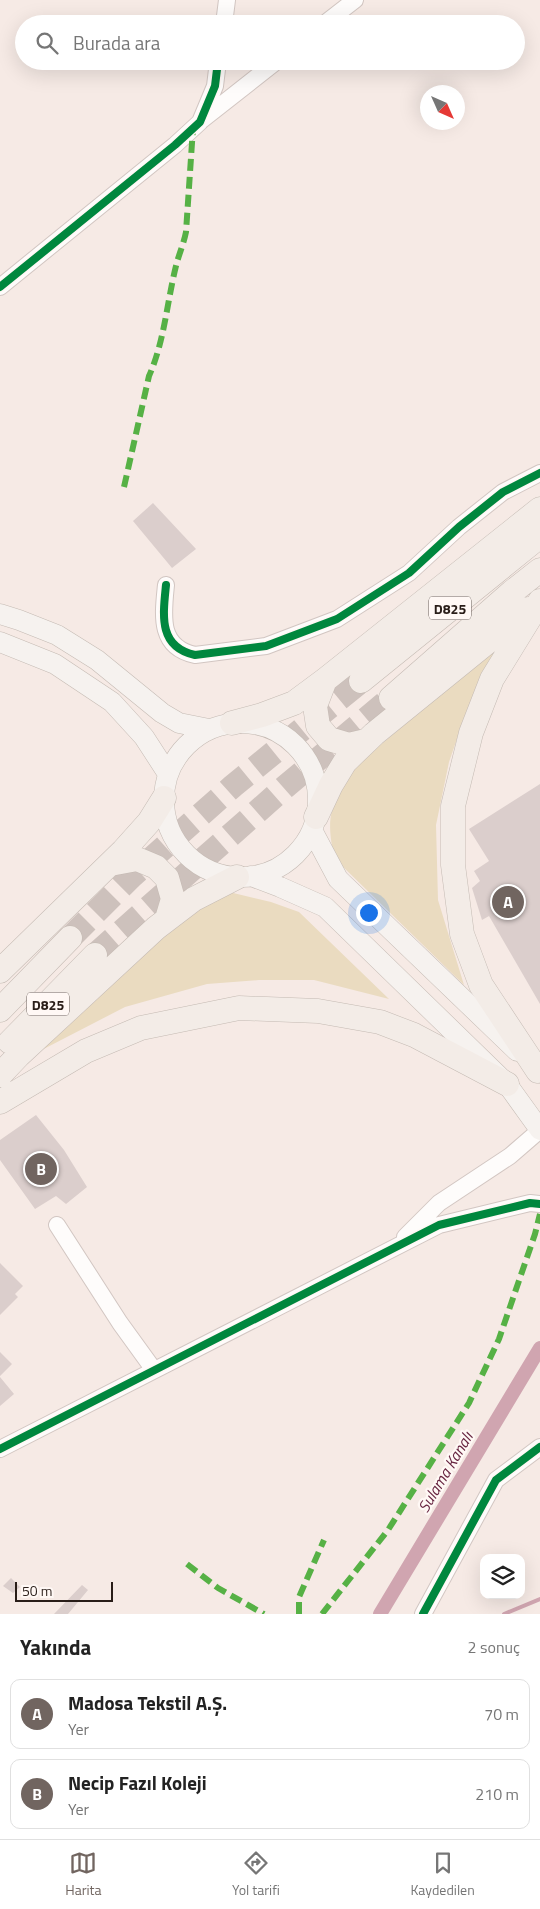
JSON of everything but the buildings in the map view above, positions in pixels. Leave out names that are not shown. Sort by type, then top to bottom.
[{"type":"highway","points":[[232,723],[262,715],[294,703],[540,509]]},
{"type":"highway","name":"D825","points":[[361,681],[540,536]]},
{"type":"highway","name":"D825","points":[[391,698],[512,592],[540,570]]},
{"type":"highway","points":[[314,823],[331,785],[345,762],[366,741],[540,601]]},
{"type":"highway","points":[[539,1072],[481,984],[462,934],[453,856],[453,806],[471,733],[492,678],[540,601]]},
{"type":"highway","points":[[325,680],[315,706],[318,726],[329,739],[349,745],[366,741]]},
{"type":"highway","points":[[0,971],[110,864],[150,822],[164,798]]},
{"type":"highway","points":[[110,864],[137,859],[156,867],[166,878],[173,899],[167,919]]},
{"type":"highway","points":[[0,1075],[19,1054],[167,919],[194,899],[244,877]]},
{"type":"highway","name":"D825","points":[[0,1010],[70,938]]},
{"type":"highway","name":"D825","points":[[0,1052],[95,956]]},
{"type":"highway","points":[[0,1102],[86,1051],[141,1028],[239,1008],[318,1011],[380,1022],[414,1035],[507,1084]]},
{"type":"main road","points":[[0,614],[57,636],[89,655],[162,713],[179,723],[209,729]]},
{"type":"main road","points":[[0,642],[55,664],[112,702],[144,737],[168,774]]},
{"type":"main road","points":[[244,877],[270,871],[288,861],[302,847],[314,823],[318,793],[312,769],[299,748],[280,732],[257,724],[232,723],[209,729],[191,740],[178,755],[168,774],[164,798],[167,822],[177,843],[193,861],[214,872],[244,877],[280,887],[325,908],[507,1084],[540,1130]]},
{"type":"main road","points":[[314,823],[338,879],[539,1072]]},
{"type":"street","points":[[226,15],[228,0]]},
{"type":"street","points":[[336,15],[355,0]]},
{"type":"street","points":[[200,122],[215,86],[217,70]]},
{"type":"street","points":[[0,287],[168,152],[200,122],[266,70]]},
{"type":"street","points":[[166,585],[163,615],[165,627],[169,638],[184,653],[195,655],[266,646],[338,620],[409,573],[458,527],[503,492],[540,473]]},
{"type":"street","points":[[392,1249],[439,1203],[510,1156],[540,1130]]},
{"type":"street","points":[[0,1449],[439,1226],[530,1203],[540,1204]]},
{"type":"street","points":[[57,1225],[120,1323],[154,1370]]},
{"type":"street","points":[[423,1614],[496,1480],[540,1447]]},
{"type":"shaded area","points":[[500,645],[466,713],[449,762],[436,825],[438,900],[464,985],[335,859],[330,820],[336,799],[355,766]]},
{"type":"shaded area","points":[[225,891],[271,902],[299,912],[389,999],[314,980],[259,980],[207,984],[125,1007],[34,1054],[205,898]]},
{"type":"waterway","name":"Sulama Kanalı","points":[[380,1614],[540,1348]]},
{"type":"waterway","points":[[504,1614],[540,1599]]},
{"type":"tunnel","points":[[70,938],[132,876],[233,786],[361,681]]},
{"type":"tunnel","points":[[95,955],[285,787],[391,698]]},
{"type":"marked path","points":[[124,487],[149,376],[159,348],[177,262],[186,232],[193,128]]},
{"type":"marked path","points":[[322,1614],[388,1530],[469,1403],[499,1339],[540,1214]]},
{"type":"marked path","points":[[299,1614],[299,1597],[324,1540]]},
{"type":"marked path","points":[[187,1564],[218,1588],[264,1614]]},
{"type":"cycle path","points":[[0,287],[175,145],[200,122],[215,86],[217,70]]},
{"type":"cycle path","points":[[166,585],[164,607],[166,628],[174,645],[183,651],[195,655],[266,646],[337,619],[409,573],[459,527],[503,492],[540,473]]},
{"type":"cycle path","points":[[0,1449],[439,1225],[530,1203],[540,1204]]},
{"type":"cycle path","points":[[423,1614],[496,1480],[540,1447]]},
{"type":"place","name":"Madosa Tekstil A.Ş.","points":[[508,902]]},
{"type":"place","name":"Necip Fazıl Koleji","points":[[41,1169]]}]
